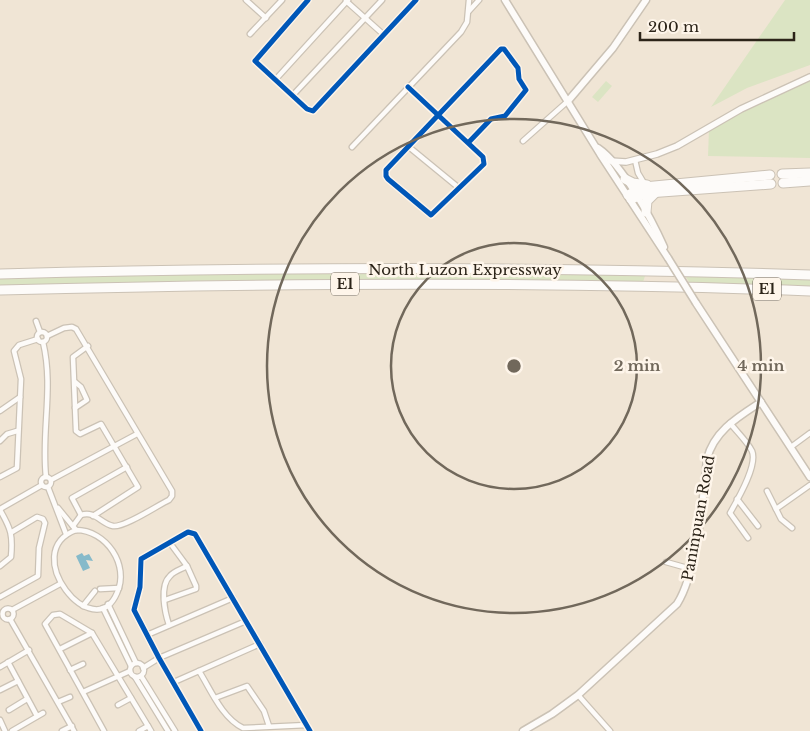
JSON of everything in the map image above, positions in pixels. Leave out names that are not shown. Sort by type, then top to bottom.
[{"type":"highway","points":[[810,173],[782,178],[810,181]]},
{"type":"highway","points":[[626,179],[656,189]]},
{"type":"highway","points":[[632,195],[656,189],[770,179]]},
{"type":"highway","points":[[646,212],[647,201],[656,189]]},
{"type":"highway","name":"North Luzon Expressway","points":[[0,274],[316,268],[615,270],[810,276]]},
{"type":"highway","name":"North Luzon Expressway","points":[[0,290],[315,284],[658,286],[810,291]]},
{"type":"main road","points":[[505,0],[597,147],[646,212],[668,258]]},
{"type":"main road","points":[[568,101],[626,32],[646,0]]},
{"type":"main road","points":[[609,162],[626,179],[632,195],[668,258],[810,477]]},
{"type":"main road","name":"Paninpuan Road","points":[[523,731],[552,714],[578,695],[669,614],[685,592],[692,568],[708,455],[716,438],[730,423],[761,402]]},
{"type":"street","points":[[246,0],[266,18]]},
{"type":"street","points":[[250,34],[282,0]]},
{"type":"street","points":[[308,0],[256,59],[256,62],[307,109],[315,110],[416,0]]},
{"type":"street","points":[[293,95],[382,0]]},
{"type":"street","points":[[352,147],[461,32],[467,22],[469,0]]},
{"type":"street","points":[[469,11],[480,0]]},
{"type":"street","points":[[276,79],[346,1],[384,35]]},
{"type":"street","points":[[408,87],[438,118],[483,157],[485,162],[432,214],[424,211],[386,176],[386,170],[438,118],[504,49],[518,68],[519,79],[526,90],[505,116],[491,119],[468,143]]},
{"type":"street","points":[[609,162],[635,160],[676,146],[740,109],[810,77]]},
{"type":"street","points":[[523,141],[568,101]]},
{"type":"street","points":[[409,147],[459,188]]},
{"type":"street","points":[[635,160],[638,173],[645,184]]},
{"type":"street","points":[[36,321],[40,332],[38,339]]},
{"type":"street","points":[[43,342],[48,336],[72,326],[88,346],[137,434],[169,485],[172,496],[170,500],[119,525],[109,524],[101,518],[94,516],[81,516]]},
{"type":"street","points":[[40,332],[44,332],[48,336]]},
{"type":"street","points":[[0,477],[17,468],[17,431],[21,375],[14,351],[19,345],[38,339],[43,342],[49,367],[49,401],[44,449],[46,477],[42,480],[42,485]]},
{"type":"street","points":[[88,346],[74,355],[77,433],[80,434],[101,424],[138,489],[94,516]]},
{"type":"street","points":[[75,382],[81,386],[87,400],[86,403],[75,408]]},
{"type":"street","points":[[0,410],[20,397]]},
{"type":"street","points":[[730,423],[749,446],[754,458],[747,480],[736,499],[731,515],[748,538]]},
{"type":"street","points":[[0,440],[6,434],[17,431]]},
{"type":"street","points":[[791,447],[810,433]]},
{"type":"street","points":[[66,534],[48,487],[51,480],[137,434]]},
{"type":"street","points":[[81,516],[72,498],[127,467]]},
{"type":"street","points":[[46,477],[51,480]]},
{"type":"street","points":[[0,566],[12,558],[12,532],[0,509],[42,485],[48,487]]},
{"type":"street","points":[[776,509],[810,485]]},
{"type":"street","points":[[767,491],[783,522],[792,528]]},
{"type":"street","points":[[736,499],[758,526]]},
{"type":"street","points":[[56,506],[75,528],[93,534],[112,549],[119,564],[119,588],[115,598],[103,608],[83,606],[73,600],[60,584],[56,572],[55,555],[66,534],[75,528],[81,516]]},
{"type":"street","points":[[0,597],[38,576],[39,548],[45,524],[43,518],[37,518],[12,532]]},
{"type":"street","points":[[201,731],[174,682],[158,658],[134,610],[140,587],[139,563],[141,559],[188,532],[195,534],[310,731]]},
{"type":"street","points":[[165,600],[196,589],[187,566],[170,543]]},
{"type":"street","points":[[666,562],[692,568]]},
{"type":"street","points":[[170,625],[163,609],[167,580],[170,575],[187,566]]},
{"type":"street","points":[[10,619],[6,620],[1,616],[6,609],[12,610],[60,584]]},
{"type":"street","points":[[100,589],[119,588]]},
{"type":"street","points":[[83,606],[95,591]]},
{"type":"street","points":[[147,635],[233,598]]},
{"type":"street","points":[[108,604],[134,664]]},
{"type":"street","points":[[103,608],[134,664],[143,668]]},
{"type":"street","points":[[10,619],[13,616],[12,610]]},
{"type":"street","points":[[104,731],[60,648],[45,624],[53,615],[60,614],[92,633],[151,731]]},
{"type":"street","points":[[10,619],[73,728],[62,731]]},
{"type":"street","points":[[175,731],[141,676],[143,668],[158,658],[246,620]]},
{"type":"street","points":[[60,648],[92,633]]},
{"type":"street","points":[[174,682],[260,644]]},
{"type":"street","points":[[0,667],[29,650]]},
{"type":"street","points":[[8,662],[37,716]]},
{"type":"street","points":[[70,670],[83,664]]},
{"type":"street","points":[[83,692],[130,671],[134,664]]},
{"type":"street","points":[[130,671],[168,731]]},
{"type":"street","points":[[199,671],[226,713],[243,728],[307,725]]},
{"type":"street","points":[[135,677],[141,676]]},
{"type":"street","points":[[0,690],[18,681]]},
{"type":"street","points":[[215,698],[247,686],[264,711],[269,726]]},
{"type":"street","points":[[578,695],[610,731]]},
{"type":"street","points":[[58,702],[70,697]]},
{"type":"street","points":[[118,705],[131,698]]},
{"type":"street","points":[[9,710],[28,699]]},
{"type":"street","points":[[12,731],[43,713]]},
{"type":"street","points":[[0,720],[5,731]]},
{"type":"street","points":[[139,731],[148,726]]},
{"type":"green space","points":[[785,0],[810,0],[810,65],[747,88],[711,107]]},
{"type":"green space","points":[[810,80],[810,158],[708,156],[709,129],[734,113]]},
{"type":"green space","points":[[606,81],[612,86],[598,102],[592,97]]},
{"type":"green space","points":[[234,271],[643,274],[645,276],[643,282],[235,280],[0,286],[0,277]]},
{"type":"green space","points":[[684,274],[810,278],[810,288],[691,285]]},
{"type":"water","points":[[82,553],[84,556],[89,554],[93,561],[86,560],[90,568],[83,571],[76,556]]},
{"type":"cycle path","points":[[308,0],[255,61],[307,109],[313,111],[416,0]]},
{"type":"cycle path","points":[[408,87],[483,157],[484,164],[431,215],[388,179],[386,170],[501,49],[504,49],[518,68],[519,79],[526,90],[505,116],[491,119],[468,143]]},
{"type":"cycle path","points":[[201,731],[134,610],[140,587],[141,559],[188,532],[195,534],[310,731]]}]
